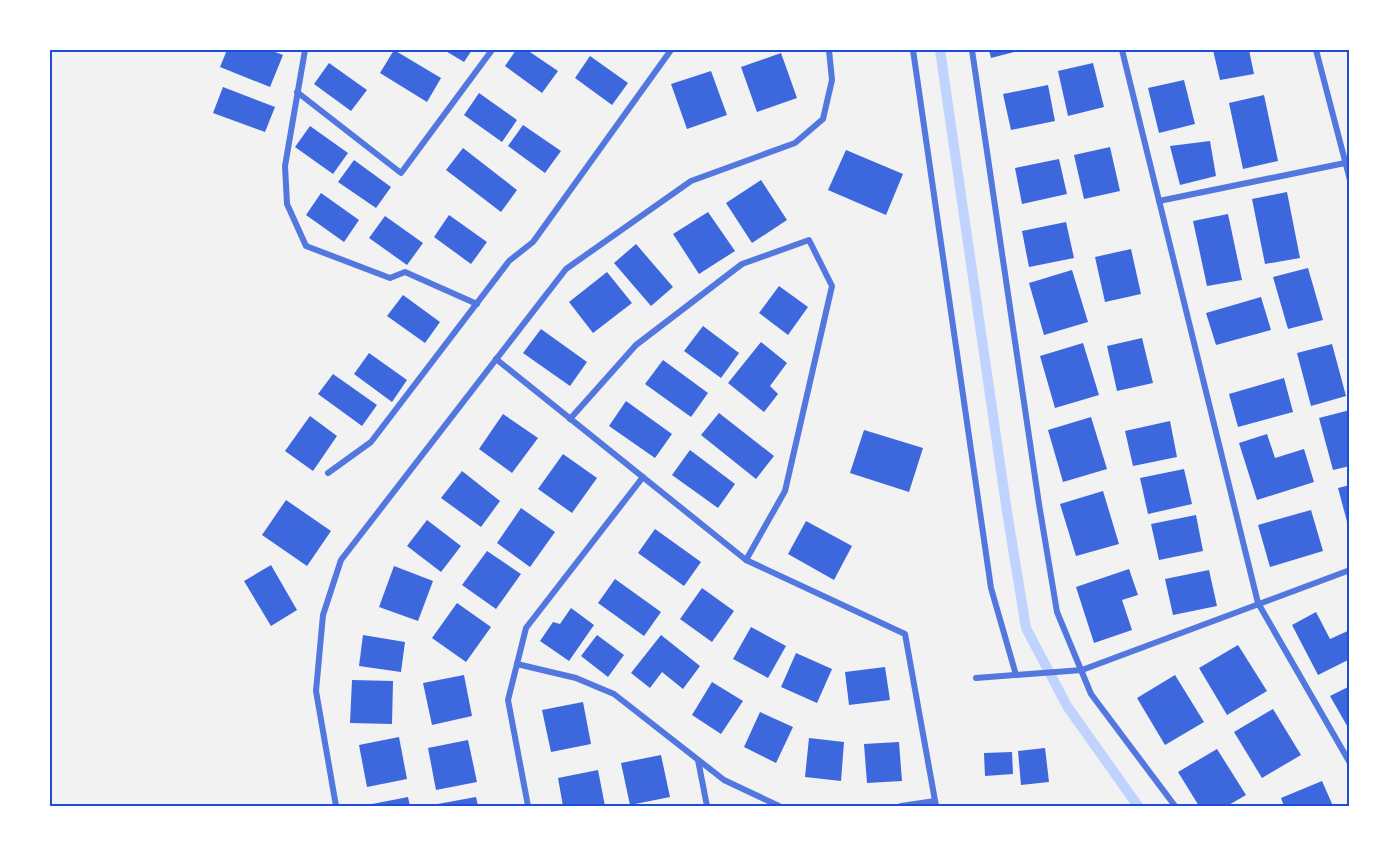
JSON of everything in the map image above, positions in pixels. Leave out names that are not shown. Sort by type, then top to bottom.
[{"type":"street","points":[[305,50],[285,166],[287,204],[306,246],[390,278],[405,272],[477,304]]},
{"type":"street","points":[[297,92],[401,173],[492,50]]},
{"type":"street","points":[[328,473],[371,442],[509,261],[533,242],[671,50]]},
{"type":"street","points":[[336,807],[316,691],[323,615],[341,560],[566,269],[691,181],[795,143],[823,119],[832,80],[829,50]]},
{"type":"street","points":[[913,50],[991,588],[1016,675]]},
{"type":"street","points":[[972,50],[1039,504],[1058,612],[1091,694],[1175,807]]},
{"type":"street","points":[[1122,50],[1258,603],[1350,763]]},
{"type":"street","points":[[1316,50],[1350,180]]},
{"type":"street","points":[[1159,201],[1345,163]]},
{"type":"street","points":[[570,419],[636,345],[742,264],[809,240],[832,286],[785,491],[746,560]]},
{"type":"street","points":[[496,359],[746,560],[905,634],[936,804],[901,807]]},
{"type":"street","points":[[528,807],[508,700],[526,628],[643,477]]},
{"type":"street","points":[[976,678],[1082,670],[1350,570]]},
{"type":"street","points":[[517,664],[576,678],[614,694],[724,780],[779,807]]},
{"type":"street","points":[[698,760],[707,807]]},
{"type":"building","points":[[227,50],[270,50],[283,55],[270,87],[220,67]]},
{"type":"building","points":[[394,50],[441,78],[427,102],[380,73]]},
{"type":"building","points":[[444,50],[472,50],[464,62]]},
{"type":"building","points":[[516,50],[527,50],[558,71],[542,93],[505,66]]},
{"type":"building","points":[[989,50],[1022,50],[991,58]]},
{"type":"building","points":[[1213,50],[1249,50],[1254,74],[1220,80]]},
{"type":"building","points":[[781,53],[797,98],[757,112],[741,67]]},
{"type":"building","points":[[590,56],[628,83],[612,105],[575,78]]},
{"type":"building","points":[[329,63],[367,90],[351,111],[314,84]]},
{"type":"building","points":[[1093,63],[1104,107],[1068,116],[1058,71]]},
{"type":"building","points":[[711,71],[727,115],[687,129],[671,84]]},
{"type":"building","points":[[1184,80],[1195,124],[1159,133],[1148,88]]},
{"type":"building","points":[[1048,85],[1055,121],[1011,130],[1003,94]]},
{"type":"building","points":[[223,87],[275,107],[265,132],[213,113]]},
{"type":"building","points":[[479,93],[517,120],[502,142],[464,115]]},
{"type":"building","points":[[1264,95],[1278,161],[1243,169],[1229,103]]},
{"type":"building","points":[[523,125],[561,151],[545,173],[508,146]]},
{"type":"building","points":[[310,126],[348,153],[333,174],[295,147]]},
{"type":"building","points":[[1210,141],[1216,176],[1180,185],[1170,146]]},
{"type":"building","points":[[1110,147],[1120,191],[1084,199],[1074,155]]},
{"type":"building","points":[[463,148],[517,190],[501,212],[446,170]]},
{"type":"building","points":[[846,150],[903,174],[886,215],[828,190]]},
{"type":"building","points":[[1059,159],[1067,194],[1022,204],[1015,168]]},
{"type":"building","points":[[354,160],[391,187],[376,208],[338,182]]},
{"type":"building","points":[[761,180],[787,220],[752,243],[726,203]]},
{"type":"building","points":[[1287,192],[1300,258],[1265,264],[1252,199]]},
{"type":"building","points":[[321,193],[359,220],[344,242],[306,215]]},
{"type":"building","points":[[708,212],[735,251],[699,274],[673,234]]},
{"type":"building","points":[[1228,214],[1242,280],[1207,286],[1193,221]]},
{"type":"building","points":[[449,215],[487,242],[471,264],[434,237]]},
{"type":"building","points":[[385,216],[423,243],[407,265],[369,238]]},
{"type":"building","points":[[1066,222],[1074,258],[1029,267],[1022,231]]},
{"type":"building","points":[[636,244],[673,287],[651,306],[614,263]]},
{"type":"building","points":[[1131,249],[1141,294],[1105,302],[1095,257]]},
{"type":"building","points":[[1308,268],[1323,320],[1288,329],[1273,277]]},
{"type":"building","points":[[1072,270],[1088,322],[1044,335],[1029,283]]},
{"type":"building","points":[[607,272],[632,303],[593,333],[569,302]]},
{"type":"building","points":[[779,286],[808,307],[788,335],[759,313]]},
{"type":"building","points":[[403,295],[440,322],[425,343],[387,316]]},
{"type":"building","points":[[1261,297],[1271,330],[1216,345],[1206,313]]},
{"type":"building","points":[[703,326],[739,353],[721,378],[684,351]]},
{"type":"building","points":[[541,329],[587,362],[570,386],[523,353]]},
{"type":"building","points":[[1142,338],[1153,383],[1117,391],[1107,346]]},
{"type":"building","points":[[761,342],[787,363],[770,386],[778,394],[764,412],[728,383]]},
{"type":"building","points":[[1083,343],[1099,395],[1055,408],[1040,356]]},
{"type":"building","points":[[1332,344],[1346,396],[1311,406],[1297,353]]},
{"type":"building","points":[[369,353],[407,380],[392,402],[354,374]]},
{"type":"building","points":[[663,360],[708,393],[691,417],[645,384]]},
{"type":"building","points":[[333,374],[377,405],[362,426],[318,394]]},
{"type":"building","points":[[1284,378],[1293,412],[1238,427],[1229,394]]},
{"type":"building","points":[[626,401],[672,434],[655,458],[609,426]]},
{"type":"building","points":[[1350,410],[1350,466],[1333,470],[1319,418]]},
{"type":"building","points":[[719,413],[774,456],[756,479],[701,435]]},
{"type":"building","points":[[503,414],[538,438],[512,473],[479,449]]},
{"type":"building","points":[[310,416],[337,436],[313,471],[285,451]]},
{"type":"building","points":[[1091,417],[1107,469],[1063,482],[1048,430]]},
{"type":"building","points":[[1170,421],[1177,457],[1133,466],[1125,431]]},
{"type":"building","points":[[864,430],[923,448],[909,492],[850,473]]},
{"type":"building","points":[[1267,434],[1275,458],[1304,449],[1314,482],[1257,500],[1239,443]]},
{"type":"building","points":[[690,450],[735,484],[718,508],[672,475]]},
{"type":"building","points":[[563,454],[597,478],[572,513],[538,489]]},
{"type":"building","points":[[1184,469],[1192,504],[1148,514],[1140,478]]},
{"type":"building","points":[[462,471],[500,501],[481,527],[441,498]]},
{"type":"building","points":[[1350,485],[1350,529],[1349,529],[1338,488]]},
{"type":"building","points":[[1103,491],[1119,544],[1076,556],[1060,504]]},
{"type":"building","points":[[286,500],[331,531],[307,566],[262,535]]},
{"type":"building","points":[[521,508],[555,532],[530,567],[497,543]]},
{"type":"building","points":[[1311,510],[1323,551],[1270,567],[1258,525]]},
{"type":"building","points":[[1196,515],[1203,551],[1159,560],[1151,524]]},
{"type":"building","points":[[427,520],[461,546],[441,572],[407,546]]},
{"type":"building","points":[[806,521],[852,546],[834,580],[788,554]]},
{"type":"building","points":[[655,529],[701,562],[684,586],[638,553]]},
{"type":"building","points":[[487,551],[521,574],[496,609],[462,585]]},
{"type":"building","points":[[271,565],[297,610],[271,626],[244,581]]},
{"type":"building","points":[[394,566],[433,581],[418,621],[379,607]]},
{"type":"building","points":[[1129,569],[1138,595],[1122,600],[1132,630],[1094,643],[1076,587]]},
{"type":"building","points":[[1209,570],[1217,606],[1173,615],[1165,579]]},
{"type":"building","points":[[615,579],[661,612],[644,636],[598,603]]},
{"type":"building","points":[[702,588],[734,611],[712,642],[680,619]]},
{"type":"building","points":[[457,603],[491,627],[466,662],[432,638]]},
{"type":"building","points":[[571,608],[594,625],[569,661],[540,641],[553,622],[560,624]]},
{"type":"building","points":[[1316,612],[1330,639],[1350,630],[1350,659],[1318,675],[1292,625]]},
{"type":"building","points":[[751,627],[786,646],[768,678],[733,659]]},
{"type":"building","points":[[363,635],[405,642],[401,672],[359,666]]},
{"type":"building","points":[[597,635],[624,655],[608,677],[581,656]]},
{"type":"building","points":[[661,635],[700,666],[683,689],[662,672],[650,688],[631,673]]},
{"type":"building","points":[[1238,645],[1267,691],[1227,715],[1199,668]]},
{"type":"building","points":[[796,653],[832,669],[817,703],[781,687]]},
{"type":"building","points":[[885,667],[890,700],[849,705],[845,672]]},
{"type":"building","points":[[464,675],[472,716],[432,725],[423,683]]},
{"type":"building","points":[[1175,675],[1204,722],[1165,745],[1137,698]]},
{"type":"building","points":[[352,680],[393,681],[392,724],[350,723]]},
{"type":"building","points":[[712,682],[743,701],[721,734],[692,715]]},
{"type":"building","points":[[1350,686],[1350,731],[1330,696]]},
{"type":"building","points":[[583,702],[591,744],[551,752],[542,710]]},
{"type":"building","points":[[1273,709],[1301,755],[1262,778],[1234,732]]},
{"type":"building","points":[[760,712],[793,727],[776,763],[744,747]]},
{"type":"building","points":[[399,737],[407,779],[367,787],[359,745]]},
{"type":"building","points":[[809,738],[844,742],[841,781],[805,777]]},
{"type":"building","points":[[468,740],[477,782],[436,790],[428,748]]},
{"type":"building","points":[[899,742],[902,781],[867,783],[864,744]]},
{"type":"building","points":[[1045,748],[1049,782],[1021,785],[1018,751]]},
{"type":"building","points":[[1217,749],[1246,795],[1227,806],[1199,806],[1178,772]]},
{"type":"building","points":[[1012,752],[1013,774],[985,776],[984,753]]},
{"type":"building","points":[[661,755],[670,797],[630,805],[621,763]]},
{"type":"building","points":[[598,770],[605,806],[563,806],[558,778]]},
{"type":"building","points":[[1322,781],[1333,806],[1284,806],[1281,798]]},
{"type":"building","points":[[408,797],[410,806],[367,805]]},
{"type":"building","points":[[476,797],[478,806],[432,806],[432,805]]},
{"type":"waterway","points":[[940,50],[1026,628],[1067,706],[1138,806]]}]
